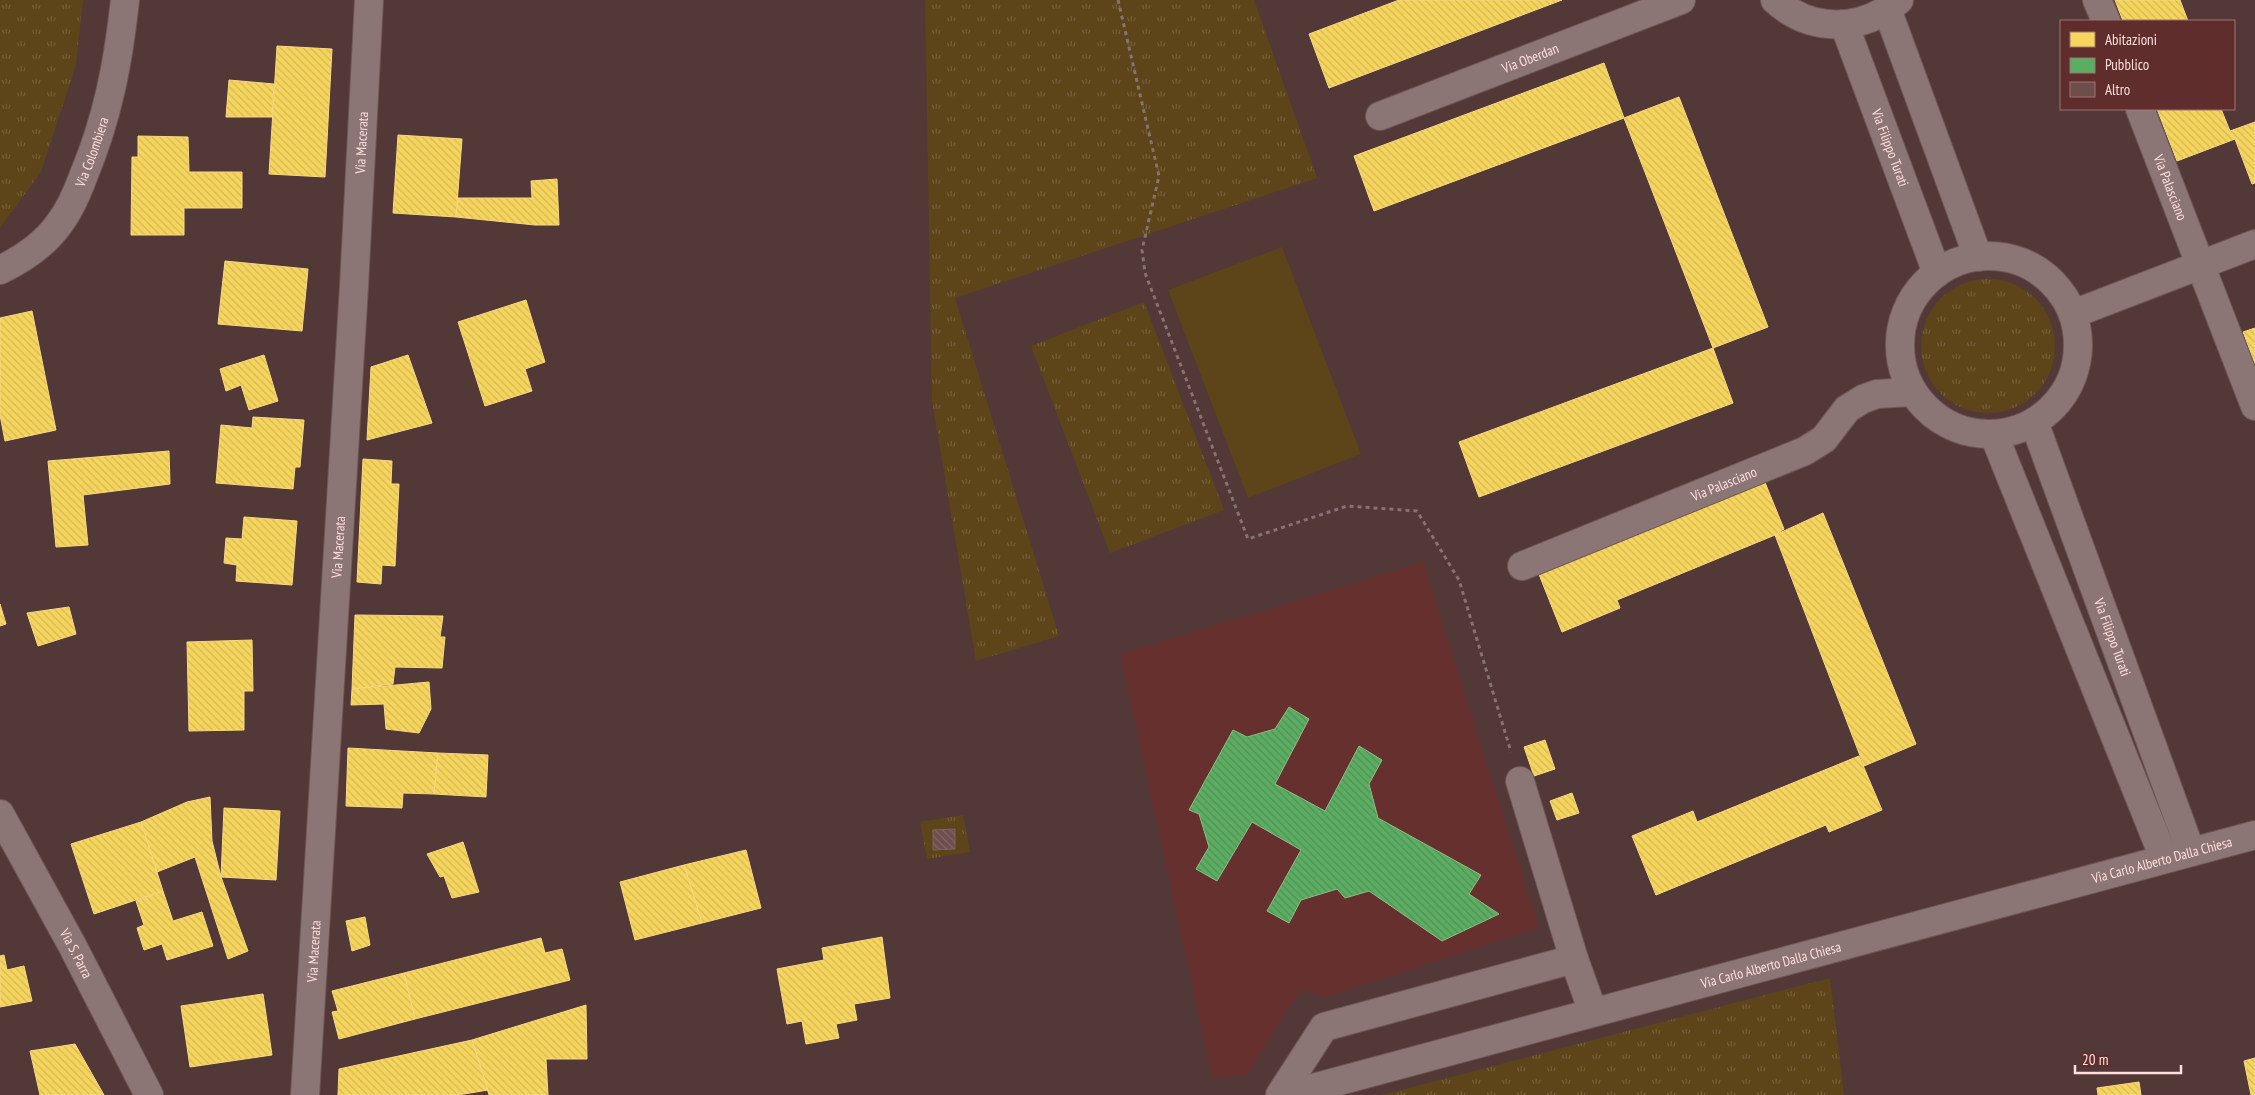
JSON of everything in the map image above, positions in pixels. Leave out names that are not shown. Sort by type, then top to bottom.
[{"type":"street","name":"Via Colombiera","points":[[0,270],[33,251],[46,239],[60,223],[76,195],[100,132],[112,88],[118,62],[124,0]]},
{"type":"street","name":"Via Macerata","points":[[305,1095],[354,286],[369,0]]},
{"type":"street","name":"Via Oberdan","points":[[1380,116],[1681,0]]},
{"type":"street","points":[[1776,0],[1788,10],[1806,19],[1831,25],[1874,17],[1893,5],[1978,257]]},
{"type":"street","points":[[2097,0],[2106,20]]},
{"type":"street","name":"Via Filippo Turati","points":[[1844,24],[1937,273]]},
{"type":"street","name":"Via Palasciano","points":[[2140,110],[2255,406]]},
{"type":"street","points":[[2073,314],[2255,244]]},
{"type":"street","points":[[1978,257],[2008,258],[2035,268],[2058,288],[2073,314],[2078,343],[2074,373],[2060,399],[2034,422],[2012,432],[1994,435],[1964,431],[1949,425],[1922,405],[1912,392],[1901,361],[1901,328],[1914,297],[1937,273],[1949,265],[1978,257]]},
{"type":"street","name":"Via Palasciano","points":[[1522,566],[1805,451],[1824,439],[1847,409],[1863,399],[1876,394],[1912,392]]},
{"type":"street","name":"Via Filippo Turati","points":[[2034,422],[2191,852]]},
{"type":"street","points":[[1994,435],[2164,858]]},
{"type":"street","points":[[1520,781],[1574,959],[1593,1012]]},
{"type":"street","name":"Via S. Parra","points":[[0,814],[72,945],[149,1095]]},
{"type":"street","name":"Via Carlo Alberto Dalla Chiesa","points":[[1287,1095],[2255,835]]},
{"type":"street","points":[[1280,1095],[1324,1027],[1574,959]]},
{"type":"path","points":[[1118,0],[1160,176],[1142,250],[1145,273],[1248,539],[1347,506],[1417,511],[1459,580],[1520,781]]},
{"type":"shaded area","points":[[1423,562],[1539,928],[1323,998],[1301,989],[1247,1075],[1212,1078],[1120,654]]},
{"type":"green space","points":[[0,0],[83,0],[76,65],[41,172],[0,228]]},
{"type":"green space","points":[[925,0],[1254,0],[1317,178],[955,298],[1059,636],[976,661],[932,401]]},
{"type":"green space","points":[[1282,247],[1361,454],[1248,498],[1168,290]]},
{"type":"green space","points":[[1988,279],[2014,284],[2036,298],[2050,320],[2055,346],[2050,372],[2036,394],[2014,408],[1988,413],[1962,408],[1940,394],[1926,372],[1921,346],[1926,320],[1940,298],[1962,284]]},
{"type":"green space","points":[[1144,302],[1224,510],[1110,553],[1031,346]]},
{"type":"green space","points":[[963,815],[970,852],[927,859],[920,822]]},
{"type":"green space","points":[[1830,978],[1844,1095],[1382,1095]]},
{"type":"building: Abitazioni","points":[[1399,0],[1562,0],[1329,88],[1309,34]]},
{"type":"building: Abitazioni","points":[[2115,0],[2180,0],[2188,20],[2123,20]]},
{"type":"building: Abitazioni","points":[[277,46],[332,49],[325,177],[269,174]]},
{"type":"building: Abitazioni","points":[[1604,63],[1624,118],[1374,211],[1354,156]]},
{"type":"building: Abitazioni","points":[[229,80],[274,84],[272,117],[226,117]]},
{"type":"building: Abitazioni","points":[[1679,97],[1768,327],[1713,348],[1624,118]]},
{"type":"building: Abitazioni","points":[[2157,110],[2221,110],[2230,131],[2255,122],[2255,183],[2252,184],[2235,139],[2177,161]]},
{"type":"building: Abitazioni","points":[[398,135],[462,139],[456,217],[393,213]]},
{"type":"building: Abitazioni","points":[[138,136],[188,137],[189,172],[242,172],[242,208],[184,208],[184,235],[131,235],[132,157],[138,157]]},
{"type":"building: Abitazioni","points":[[557,179],[559,225],[535,225],[456,217],[458,198],[532,198],[531,181]]},
{"type":"building: Abitazioni","points":[[225,261],[308,269],[302,331],[218,324]]},
{"type":"building: Abitazioni","points":[[526,300],[545,362],[525,369],[532,391],[485,406],[458,322]]},
{"type":"building: Abitazioni","points":[[32,311],[56,430],[5,441],[0,415],[0,318]]},
{"type":"building: Abitazioni","points":[[2255,328],[2255,364],[2243,332]]},
{"type":"building: Abitazioni","points":[[1713,348],[1733,403],[1479,497],[1459,442]]},
{"type":"building: Abitazioni","points":[[264,355],[278,401],[249,410],[241,385],[226,391],[220,369]]},
{"type":"building: Abitazioni","points":[[408,355],[432,423],[367,440],[371,367]]},
{"type":"building: Abitazioni","points":[[253,417],[304,420],[300,467],[295,467],[293,489],[216,483],[221,425],[252,428]]},
{"type":"building: Abitazioni","points":[[169,451],[170,484],[83,495],[88,545],[56,547],[48,461]]},
{"type":"building: Abitazioni","points":[[363,459],[392,461],[391,484],[399,484],[395,566],[382,565],[381,584],[357,582]]},
{"type":"building: Abitazioni","points":[[1764,480],[1784,529],[1775,535],[1617,600],[1620,608],[1562,632],[1538,572]]},
{"type":"building: Abitazioni","points":[[1823,513],[1916,744],[1864,766],[1775,535]]},
{"type":"building: Abitazioni","points":[[244,517],[297,521],[292,585],[236,581],[237,565],[224,563],[226,538],[242,539]]},
{"type":"building: Abitazioni","points":[[0,604],[6,624],[0,626]]},
{"type":"building: Abitazioni","points":[[69,607],[76,634],[38,646],[27,613]]},
{"type":"building: Abitazioni","points":[[355,615],[443,616],[440,637],[445,637],[442,668],[395,667],[393,684],[352,689]]},
{"type":"building: Abitazioni","points":[[252,640],[253,691],[244,691],[244,730],[189,731],[187,642]]},
{"type":"building: Abitazioni","points":[[429,682],[431,709],[419,733],[386,729],[384,704],[351,705],[352,689]]},
{"type":"building: Abitazioni","points":[[1545,740],[1555,769],[1534,776],[1524,747]]},
{"type":"building: Abitazioni","points":[[348,748],[438,753],[434,794],[403,793],[402,808],[346,806]]},
{"type":"building: Abitazioni","points":[[438,753],[488,755],[486,797],[434,794]]},
{"type":"building: Abitazioni","points":[[1859,756],[1882,810],[1829,832],[1826,825],[1656,895],[1632,836],[1693,811],[1697,822]]},
{"type":"building: Abitazioni","points":[[1572,793],[1579,813],[1557,820],[1550,801]]},
{"type":"building: Abitazioni","points":[[210,797],[212,841],[221,877],[248,951],[228,959],[195,857],[157,872],[141,822],[187,802]]},
{"type":"building: Abitazioni","points":[[224,808],[280,811],[276,880],[221,877]]},
{"type":"building: Abitazioni","points":[[141,822],[163,891],[94,914],[71,844]]},
{"type":"building: Abitazioni","points":[[463,842],[479,892],[452,898],[444,876],[440,877],[427,854]]},
{"type":"building: Abitazioni","points":[[746,850],[761,908],[702,923],[684,865]]},
{"type":"building: Abitazioni","points":[[684,865],[702,923],[635,940],[620,882]]},
{"type":"building: Abitazioni","points":[[163,891],[173,921],[202,912],[213,946],[167,960],[162,944],[144,950],[137,928],[144,925],[136,901]]},
{"type":"building: Abitazioni","points":[[365,917],[370,945],[352,951],[346,921]]},
{"type":"building: Abitazioni","points":[[882,937],[890,998],[854,1004],[857,1020],[836,1024],[839,1038],[806,1044],[802,1021],[787,1024],[777,969],[824,960],[822,948]]},
{"type":"building: Abitazioni","points":[[541,938],[545,953],[562,949],[570,980],[415,1019],[404,973]]},
{"type":"building: Abitazioni","points":[[4,955],[7,970],[24,966],[32,1001],[0,1007],[0,956]]},
{"type":"building: Abitazioni","points":[[404,973],[415,1019],[339,1039],[332,1012],[338,1011],[332,991]]},
{"type":"building: Abitazioni","points":[[263,994],[272,1055],[190,1067],[181,1006]]},
{"type":"building: Abitazioni","points":[[586,1005],[587,1059],[546,1059],[548,1095],[489,1095],[472,1040]]},
{"type":"building: Abitazioni","points":[[472,1040],[488,1090],[458,1095],[338,1095],[339,1069]]},
{"type":"building: Abitazioni","points":[[75,1044],[104,1095],[40,1095],[30,1051]]},
{"type":"building: Abitazioni","points":[[2255,1058],[2255,1095],[2251,1095],[2244,1061]]},
{"type":"building: Abitazioni","points":[[2139,1082],[2141,1095],[2098,1095],[2097,1088]]},
{"type":"building: Pubblico","points":[[1289,707],[1309,719],[1275,784],[1325,811],[1359,746],[1382,760],[1369,784],[1378,818],[1481,875],[1469,894],[1499,914],[1442,941],[1369,891],[1345,898],[1337,889],[1301,900],[1289,923],[1267,911],[1301,850],[1252,822],[1217,881],[1196,869],[1209,847],[1199,814],[1189,810],[1233,730],[1247,737],[1275,729]]},
{"type":"building: Altro","points":[[955,829],[955,849],[933,850],[933,830]]}]
